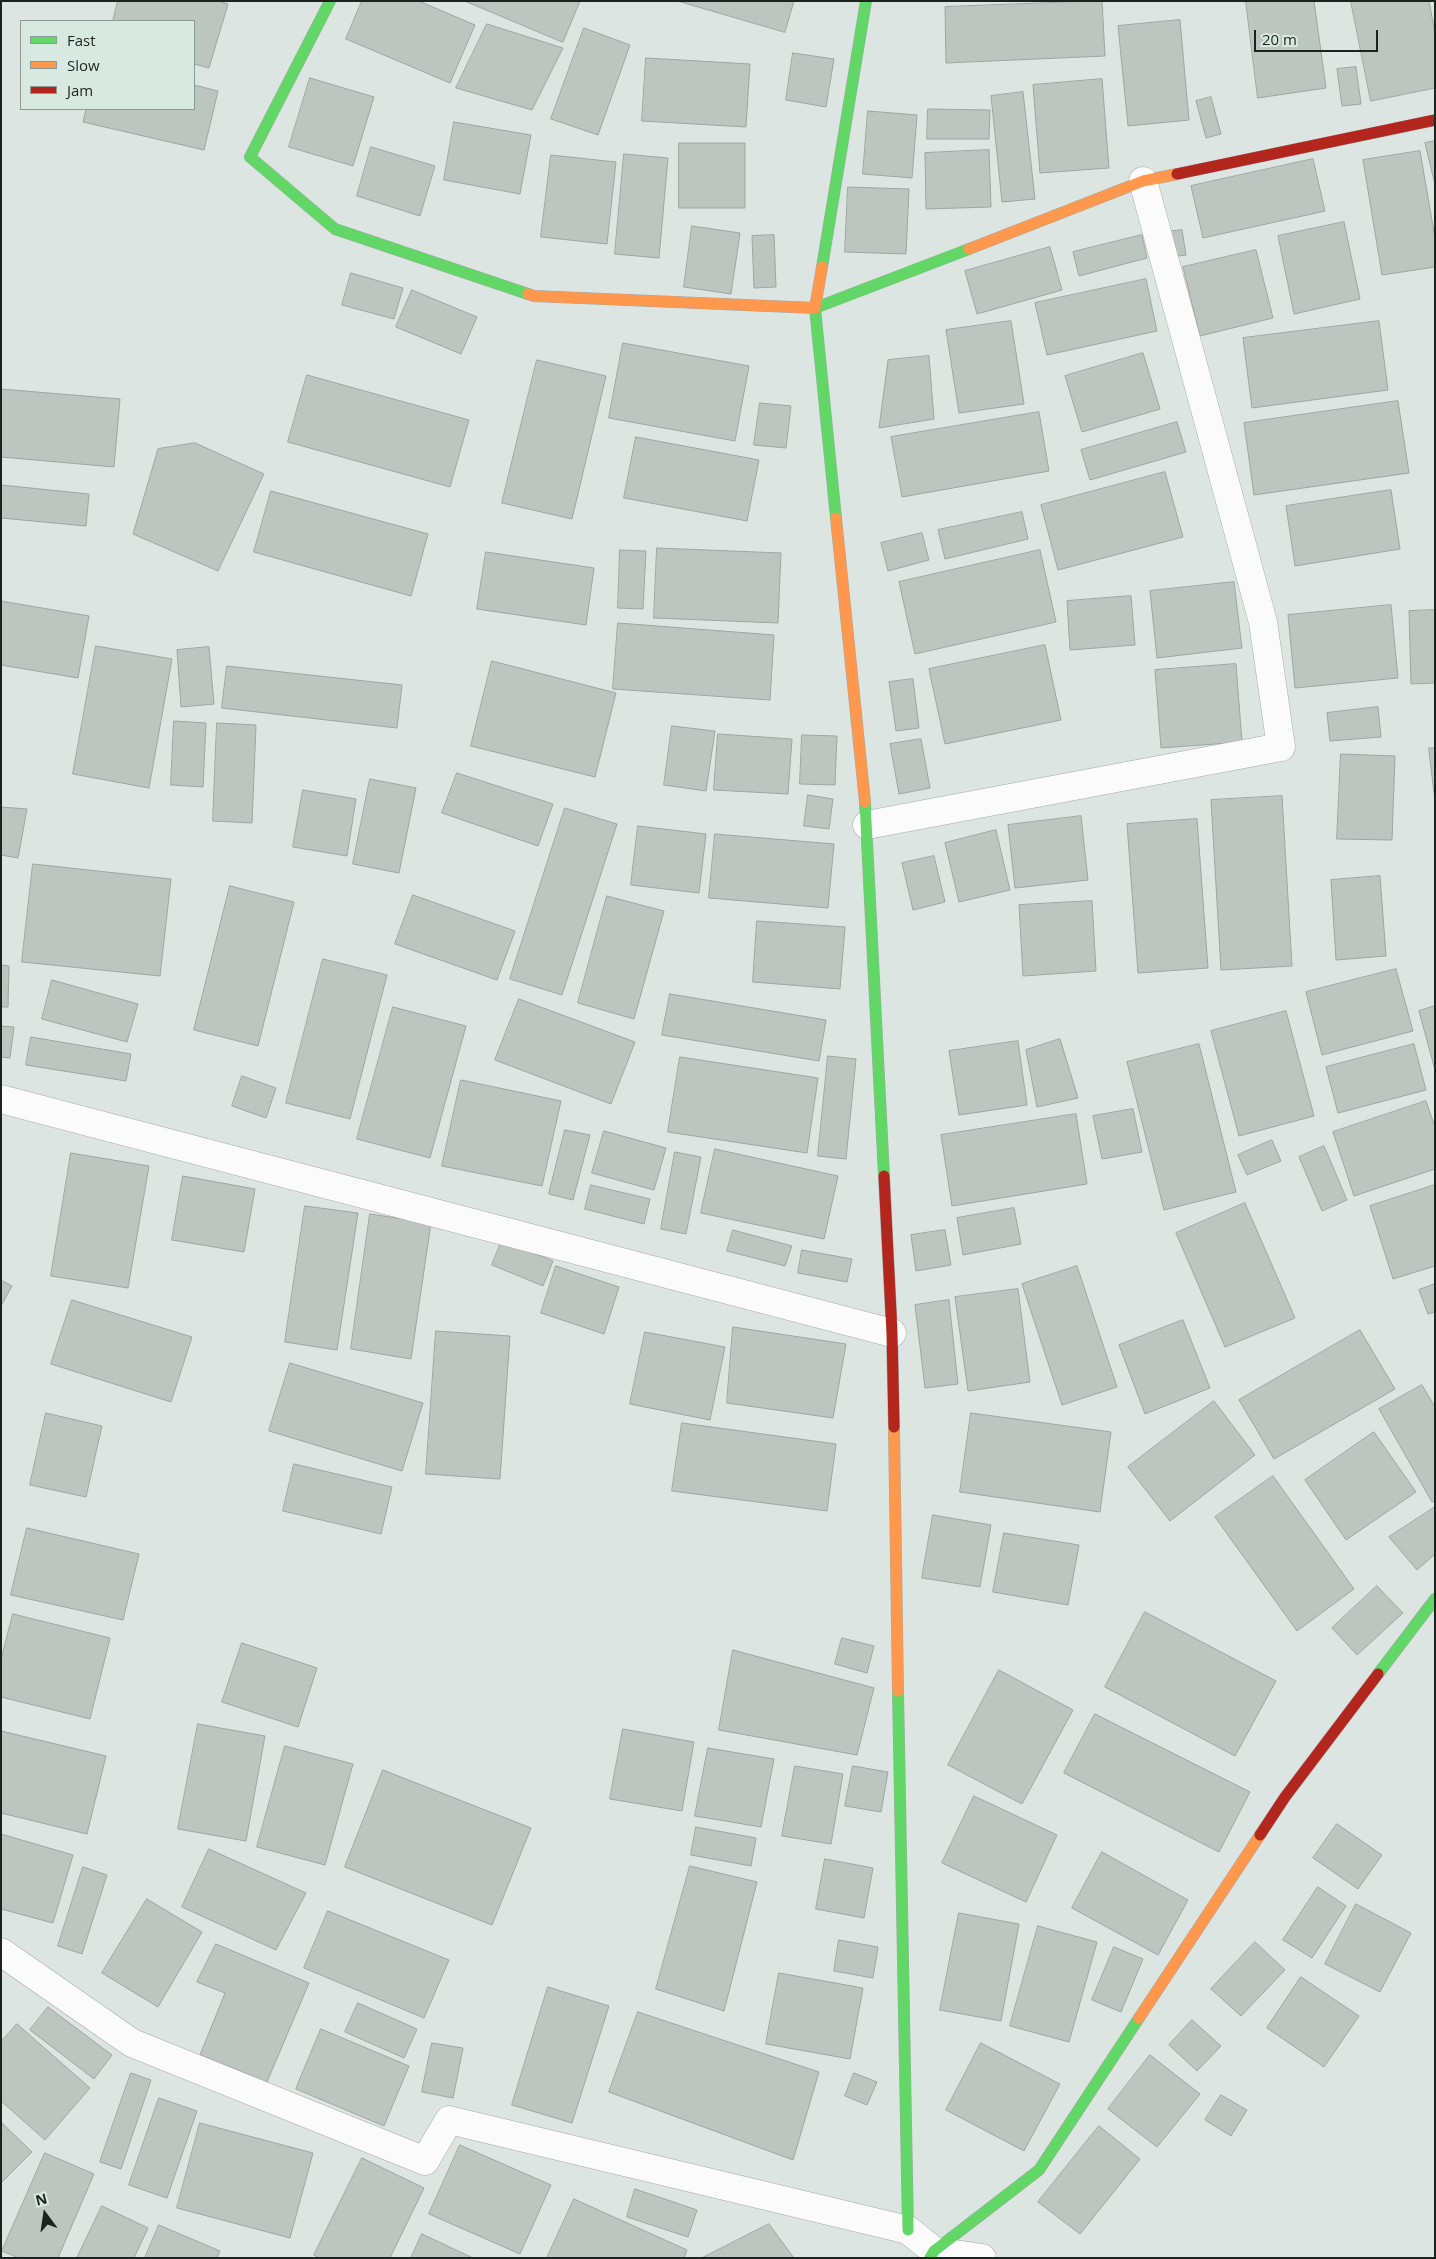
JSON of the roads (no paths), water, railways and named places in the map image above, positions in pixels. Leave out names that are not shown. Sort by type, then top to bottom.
[{"type":"street","points":[[330,1],[250,157],[335,229],[534,296],[815,308],[1143,180],[1435,120]]},
{"type":"street","points":[[866,1],[815,308],[868,824],[892,1333],[908,2230]]},
{"type":"street","points":[[868,824],[1281,747],[1262,622],[1143,180]]},
{"type":"street","points":[[1,1099],[892,1333]]},
{"type":"street","points":[[932,2254],[1039,2170],[1285,1797],[1435,1599]]},
{"type":"street","points":[[1,1952],[132,2043],[426,2160],[449,2120],[908,2230],[932,2254],[982,2258]]}]
